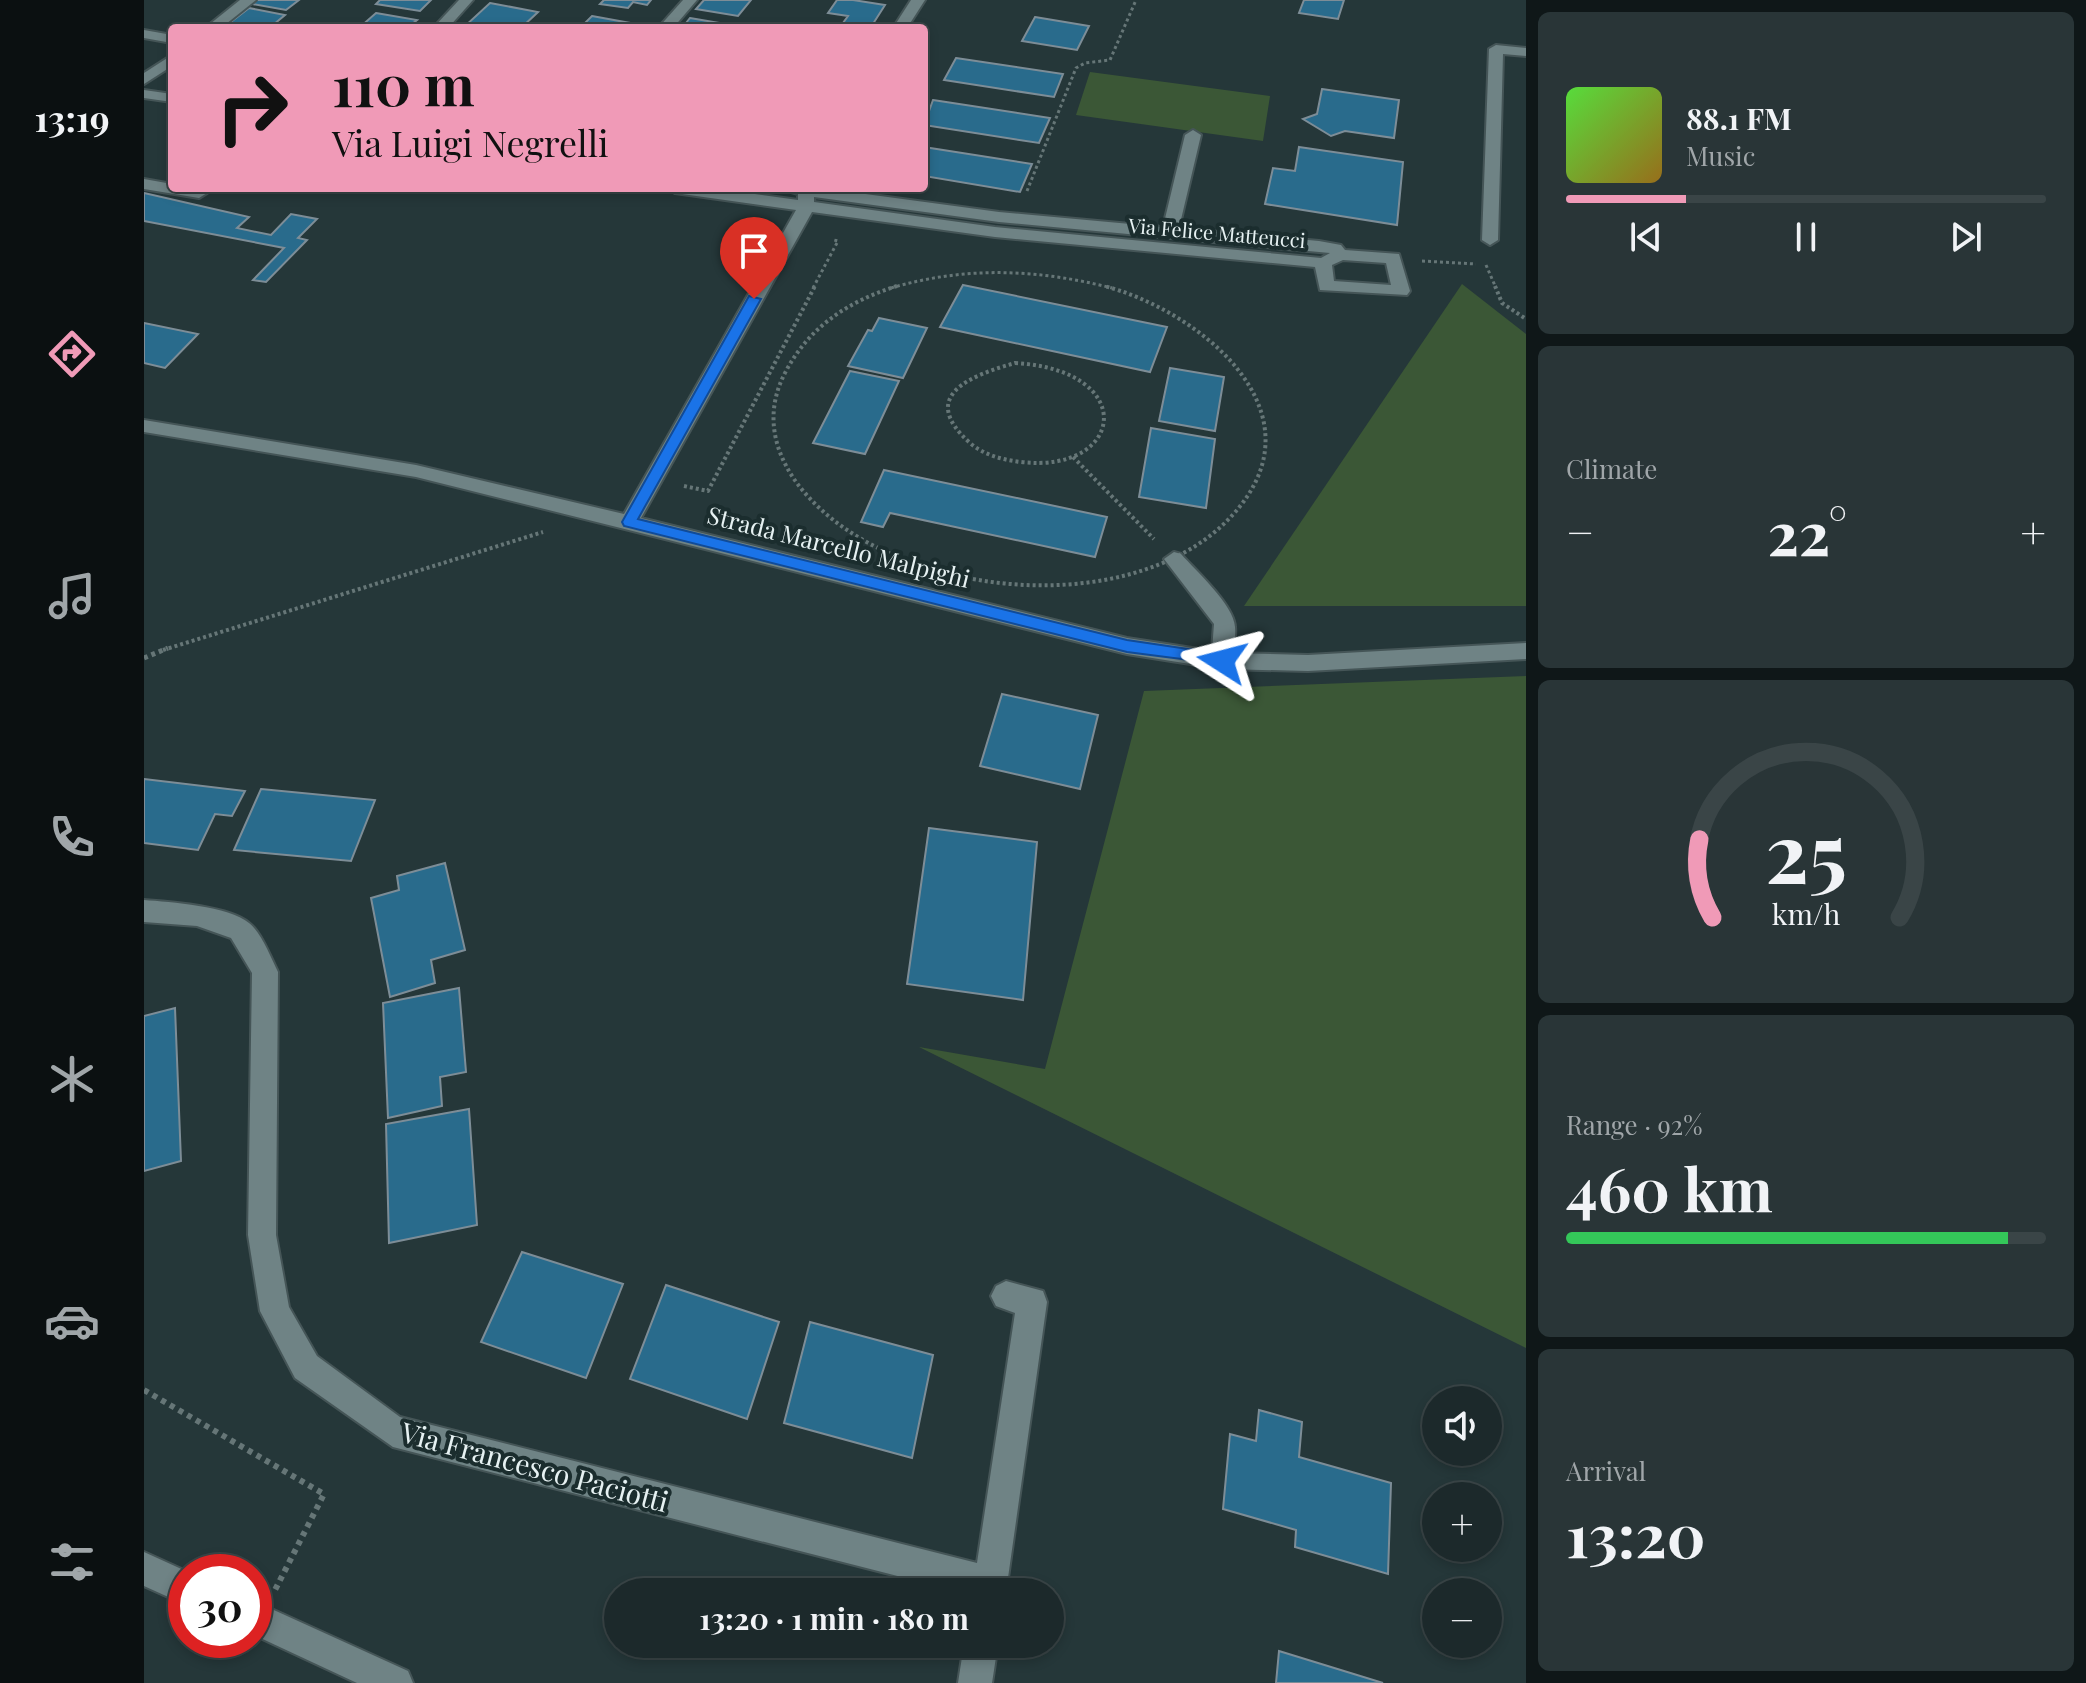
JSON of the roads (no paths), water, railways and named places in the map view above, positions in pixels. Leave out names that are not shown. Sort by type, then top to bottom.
[{"type":"street","points":[[217,24],[249,0]]},
{"type":"street","points":[[444,24],[466,0]]},
{"type":"street","points":[[669,24],[690,0]]},
{"type":"street","points":[[903,24],[918,0]]},
{"type":"street","points":[[144,34],[168,38]]},
{"type":"street","points":[[1490,240],[1496,49],[1526,52]]},
{"type":"street","points":[[144,80],[168,62]]},
{"type":"street","points":[[144,94],[168,97]]},
{"type":"street","points":[[144,110],[168,113]]},
{"type":"street","points":[[1170,233],[1193,135]]},
{"type":"street","points":[[144,184],[168,188]]},
{"type":"street","points":[[193,192],[199,193]]},
{"type":"street","name":"Via Felice Matteucci","points":[[750,192],[806,195],[1170,233],[1321,254]]},
{"type":"street","points":[[629,522],[806,195]]},
{"type":"street","name":"Via Felice Matteucci","points":[[806,195],[995,232],[1393,258],[1401,291],[1326,286],[1321,254]]},
{"type":"street","name":"Strada Marcello Malpighi","points":[[144,426],[416,471],[1127,646],[1222,661],[1308,663],[1526,651]]},
{"type":"street","points":[[1174,559],[1212,602],[1225,624],[1222,661]]},
{"type":"street","name":"Via Francesco Paciotti","points":[[144,911],[197,915],[240,930],[265,972],[262,1235],[275,1311],[306,1367],[393,1431],[951,1578]]},
{"type":"street","name":"Via Francesco Paciotti","points":[[991,1578],[1032,1302],[1006,1296]]},
{"type":"street","points":[[144,1569],[168,1580]]},
{"type":"street","points":[[272,1626],[396,1683]]},
{"type":"street","points":[[975,1683],[979,1658]]}]
